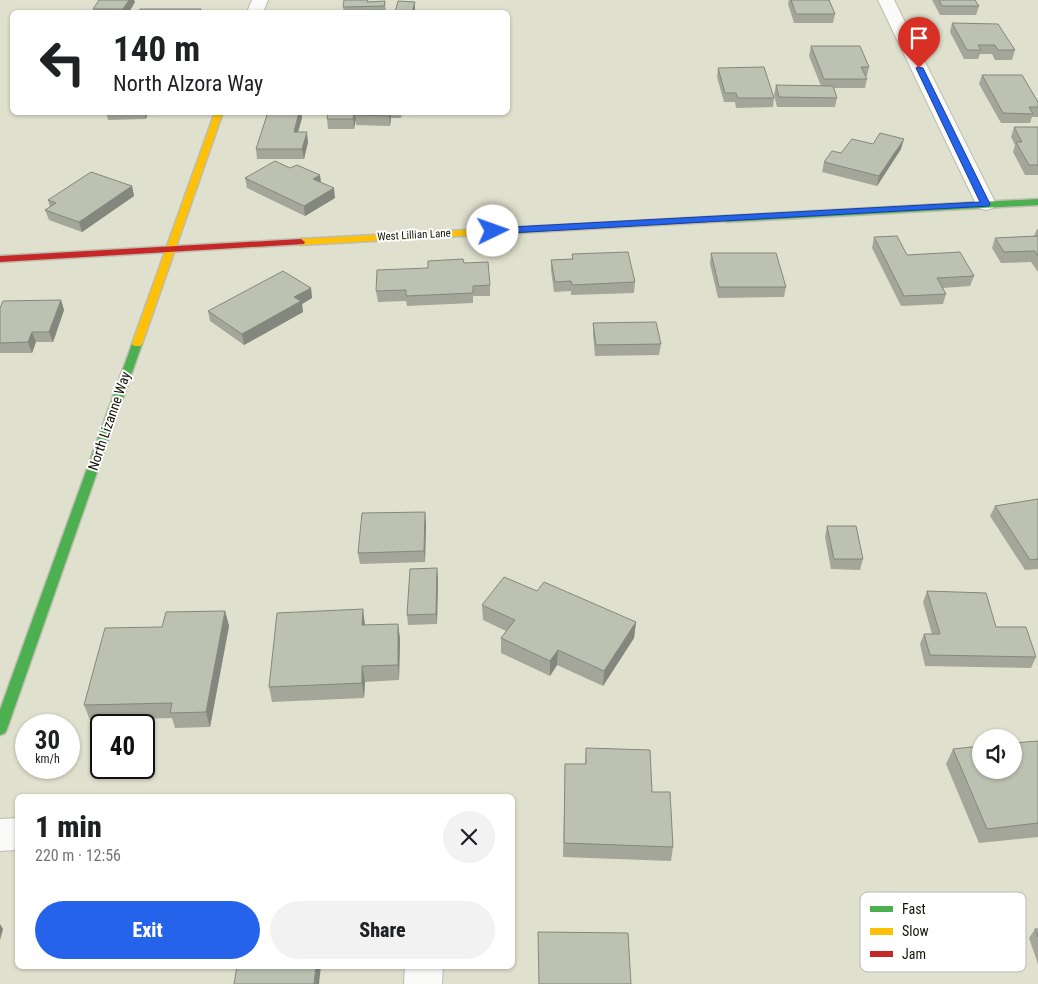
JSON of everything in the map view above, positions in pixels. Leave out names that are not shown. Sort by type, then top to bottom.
[{"type":"street","points":[[886,0],[986,204]]},
{"type":"street","name":"North Lizanne Way","points":[[0,729],[218,115]]},
{"type":"street","name":"West Lillian Lane","points":[[0,259],[1038,202]]},
{"type":"street","points":[[0,835],[15,834]]},
{"type":"street","points":[[423,984],[424,969]]},
{"type":"building","points":[[99,0],[129,0],[123,9],[93,9]]},
{"type":"building","points":[[344,0],[385,1],[384,6],[343,7]]},
{"type":"building","points":[[791,0],[829,0],[835,14],[796,14]]},
{"type":"building","points":[[939,0],[975,0],[979,6],[942,6]]},
{"type":"building","points":[[398,1],[415,2],[413,10],[396,10]]},
{"type":"building","points":[[140,9],[201,9],[200,10]]},
{"type":"building","points":[[952,23],[998,24],[1015,50],[998,50],[995,45],[978,45],[981,50],[967,50]]},
{"type":"building","points":[[811,46],[860,46],[869,67],[861,67],[867,79],[824,79]]},
{"type":"building","points":[[764,67],[774,98],[738,98],[736,93],[725,93],[718,68]]},
{"type":"building","points":[[982,75],[1022,75],[1038,102],[1038,107],[1029,107],[1033,114],[1003,113]]},
{"type":"building","points":[[776,85],[833,86],[837,98],[779,97]]},
{"type":"building","points":[[267,115],[298,115],[294,132],[307,132],[302,149],[256,149]]},
{"type":"building","points":[[328,115],[354,115],[353,119],[327,119]]},
{"type":"building","points":[[355,115],[389,115],[389,116]]},
{"type":"building","points":[[1014,127],[1038,127],[1038,165],[1029,165],[1016,142],[1022,142]]},
{"type":"building","points":[[880,133],[904,139],[879,176],[824,162],[832,151],[841,153],[852,139],[873,144]]},
{"type":"building","points":[[275,161],[290,168],[297,165],[320,175],[313,179],[334,188],[304,206],[245,178]]},
{"type":"building","points":[[91,172],[132,186],[79,222],[45,210],[56,203],[48,200]]},
{"type":"building","points":[[897,236],[907,255],[960,252],[974,276],[937,278],[946,294],[904,296],[874,237]]},
{"type":"building","points":[[1038,236],[1038,256],[1035,251],[1004,252],[995,238]]},
{"type":"building","points":[[628,252],[635,282],[572,285],[571,281],[555,282],[551,260],[573,259],[572,254]]},
{"type":"building","points":[[711,253],[776,253],[786,287],[719,287]]},
{"type":"building","points":[[463,259],[464,263],[488,262],[490,285],[473,286],[473,293],[406,296],[406,290],[376,291],[377,270],[428,268],[428,261]]},
{"type":"building","points":[[283,271],[311,288],[294,297],[301,301],[242,334],[208,311]]},
{"type":"building","points":[[61,300],[49,332],[32,332],[28,342],[0,343],[0,308],[3,301]]},
{"type":"building","points":[[656,322],[661,344],[596,345],[593,323]]},
{"type":"building","points":[[1038,499],[1038,559],[1030,560],[995,506]]},
{"type":"building","points":[[425,512],[424,551],[358,553],[362,513]]},
{"type":"building","points":[[827,526],[856,526],[863,559],[834,559]]},
{"type":"building","points":[[437,568],[436,614],[407,615],[410,569]]},
{"type":"building","points":[[504,577],[537,591],[544,582],[636,622],[604,671],[558,650],[550,661],[501,638],[515,620],[482,605]]},
{"type":"building","points":[[927,591],[986,593],[996,627],[1026,627],[1036,657],[930,655],[924,634],[940,634]]},
{"type":"building","points":[[363,609],[362,625],[398,624],[398,665],[362,666],[362,683],[269,687],[277,613]]},
{"type":"building","points":[[225,611],[206,712],[170,713],[172,703],[84,705],[105,628],[162,627],[166,612]]},
{"type":"building","points":[[1038,741],[1038,823],[987,829],[953,749],[972,747],[972,779],[1022,779],[1022,742]]},
{"type":"building","points":[[586,748],[650,750],[652,792],[670,792],[673,847],[564,843],[565,764],[586,764]]},
{"type":"building","points":[[538,932],[628,933],[631,984],[539,984]]},
{"type":"building","points":[[236,969],[316,969],[314,984],[234,984]]},
{"type":"traffic: fast","points":[[726,219],[1038,202]]},
{"type":"traffic: fast","points":[[0,729],[137,344]]},
{"type":"traffic: slow","points":[[137,344],[218,115]]},
{"type":"traffic: slow","points":[[301,242],[726,219]]},
{"type":"traffic: jam","points":[[0,259],[301,242]]},
{"type":"route","points":[[493,231],[986,204],[919,68]]}]
